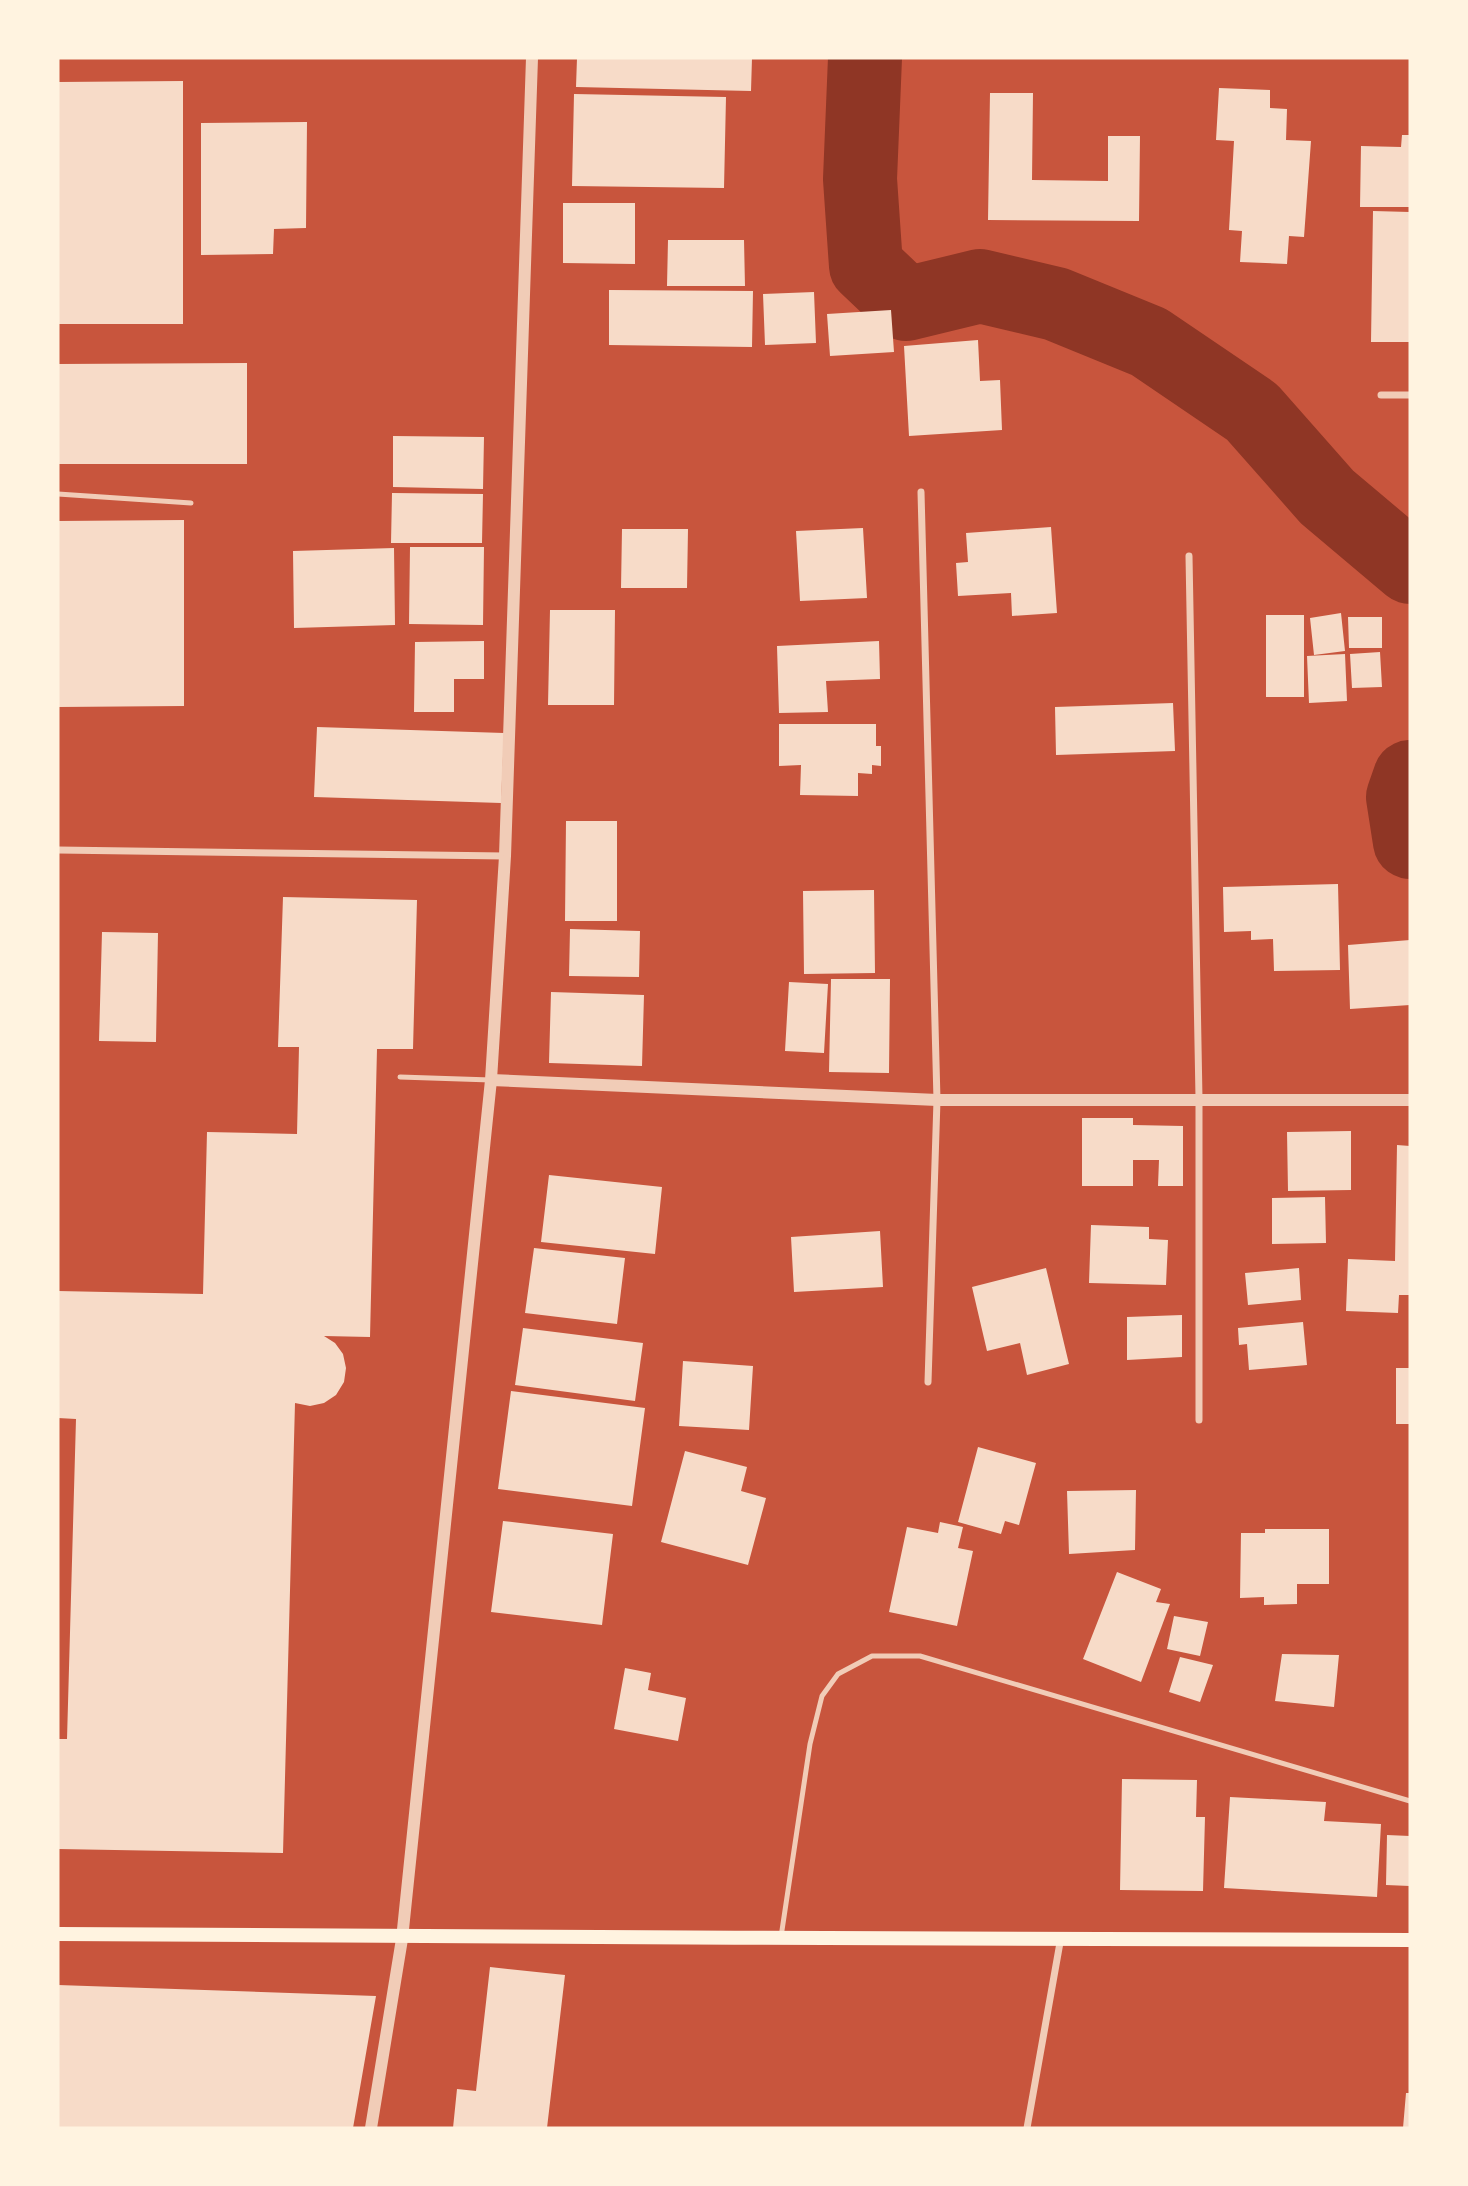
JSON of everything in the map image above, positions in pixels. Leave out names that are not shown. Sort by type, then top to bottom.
[{"type":"main road","points":[[58,1934],[402,1939],[1061,1937],[1410,1940]]},
{"type":"street","points":[[371,2128],[402,1939],[491,1080],[505,856],[532,58]]},
{"type":"street","points":[[1381,396],[1410,395]]},
{"type":"street","points":[[921,492],[937,1100],[928,1382]]},
{"type":"street","points":[[1189,556],[1199,1098],[1199,1420]]},
{"type":"street","points":[[58,850],[505,856]]},
{"type":"street","points":[[491,1080],[937,1100],[1410,1100]]},
{"type":"street","points":[[1027,2128],[1061,1937]]},
{"type":"lane","points":[[58,494],[164,499],[191,503]]},
{"type":"lane","points":[[400,1077],[491,1080]]},
{"type":"lane","points":[[781,1937],[810,1744],[822,1696],[838,1674],[872,1656],[920,1656],[1410,1801]]},
{"type":"building","points":[[577,58],[752,58],[751,91],[576,87]]},
{"type":"building","points":[[183,81],[183,324],[58,324],[58,82]]},
{"type":"building","points":[[1219,88],[1270,90],[1270,108],[1287,109],[1286,140],[1311,141],[1304,237],[1289,236],[1287,264],[1240,262],[1242,231],[1229,230],[1234,141],[1216,140]]},
{"type":"building","points":[[990,93],[1033,93],[1032,180],[1108,181],[1108,136],[1140,136],[1139,221],[988,220]]},
{"type":"building","points":[[574,94],[726,97],[724,188],[572,186]]},
{"type":"building","points":[[307,122],[306,228],[274,229],[273,254],[201,255],[201,123]]},
{"type":"building","points":[[1402,135],[1410,135],[1410,207],[1360,207],[1361,146],[1401,147]]},
{"type":"building","points":[[563,203],[635,203],[635,264],[563,263]]},
{"type":"building","points":[[1373,211],[1410,212],[1410,342],[1371,342]]},
{"type":"building","points":[[668,240],[744,240],[745,286],[667,286]]},
{"type":"building","points":[[609,290],[753,291],[752,347],[609,345]]},
{"type":"building","points":[[814,292],[816,343],[765,345],[763,294]]},
{"type":"building","points":[[891,310],[894,352],[830,356],[827,314]]},
{"type":"building","points":[[978,340],[980,381],[1000,380],[1002,430],[909,436],[904,346]]},
{"type":"building","points":[[247,363],[247,464],[58,464],[58,364]]},
{"type":"building","points":[[393,436],[484,437],[483,489],[393,487]]},
{"type":"building","points":[[392,493],[483,494],[482,543],[391,543]]},
{"type":"building","points":[[184,520],[184,706],[58,707],[58,521]]},
{"type":"building","points":[[1051,527],[1057,613],[1012,616],[1011,593],[958,596],[956,563],[968,562],[966,533]]},
{"type":"building","points":[[863,528],[867,598],[800,601],[796,531]]},
{"type":"building","points":[[622,529],[688,529],[687,588],[621,588]]},
{"type":"building","points":[[410,547],[484,547],[483,625],[409,624]]},
{"type":"building","points":[[394,548],[395,625],[294,628],[293,551]]},
{"type":"building","points":[[550,610],[615,610],[614,705],[548,705]]},
{"type":"building","points":[[1341,613],[1345,651],[1314,655],[1310,618]]},
{"type":"building","points":[[1266,615],[1304,615],[1304,697],[1266,697]]},
{"type":"building","points":[[1348,617],[1382,617],[1382,648],[1349,648]]},
{"type":"building","points":[[484,641],[484,679],[454,679],[454,712],[414,712],[415,642]]},
{"type":"building","points":[[879,641],[880,679],[826,681],[828,712],[779,713],[777,646]]},
{"type":"building","points":[[1380,652],[1382,687],[1352,688],[1350,654]]},
{"type":"building","points":[[1345,654],[1347,701],[1309,703],[1307,656]]},
{"type":"building","points":[[1173,703],[1175,751],[1056,755],[1055,707]]},
{"type":"building","points":[[779,724],[876,724],[876,746],[881,746],[881,766],[872,765],[872,774],[858,773],[858,796],[800,795],[801,765],[779,766]]},
{"type":"building","points":[[317,727],[504,733],[501,803],[314,797]]},
{"type":"building","points":[[566,821],[617,821],[617,921],[565,921]]},
{"type":"building","points":[[1338,884],[1340,970],[1274,971],[1273,939],[1251,940],[1251,931],[1224,932],[1223,887]]},
{"type":"building","points":[[874,890],[875,973],[804,974],[803,891]]},
{"type":"building","points":[[283,897],[417,900],[413,1049],[377,1049],[370,1337],[324,1336],[335,1343],[343,1354],[346,1368],[344,1382],[336,1395],[324,1403],[310,1406],[295,1403],[283,1853],[58,1849],[58,1739],[67,1739],[76,1419],[58,1418],[58,1291],[203,1294],[207,1132],[297,1134],[299,1047],[278,1047]]},
{"type":"building","points":[[570,929],[640,931],[639,977],[569,976]]},
{"type":"building","points":[[102,932],[158,933],[156,1042],[99,1041]]},
{"type":"building","points":[[1410,940],[1410,1005],[1350,1009],[1348,945]]},
{"type":"building","points":[[831,979],[890,979],[889,1073],[829,1072]]},
{"type":"building","points":[[789,982],[828,984],[824,1053],[785,1051]]},
{"type":"building","points":[[551,992],[644,995],[642,1066],[549,1063]]},
{"type":"building","points":[[1082,1118],[1133,1118],[1133,1125],[1183,1126],[1183,1186],[1158,1186],[1159,1160],[1133,1160],[1133,1186],[1082,1186]]},
{"type":"building","points":[[1351,1131],[1351,1190],[1288,1191],[1287,1132]]},
{"type":"building","points":[[1397,1145],[1410,1146],[1410,1295],[1399,1295],[1398,1313],[1346,1311],[1348,1259],[1395,1261]]},
{"type":"building","points":[[549,1175],[662,1187],[655,1254],[541,1242]]},
{"type":"building","points":[[1325,1197],[1326,1243],[1272,1244],[1272,1198]]},
{"type":"building","points":[[1091,1225],[1149,1227],[1149,1239],[1168,1240],[1166,1285],[1089,1283]]},
{"type":"building","points":[[880,1231],[883,1287],[794,1292],[791,1237]]},
{"type":"building","points":[[534,1248],[625,1258],[617,1324],[525,1313]]},
{"type":"building","points":[[1046,1268],[1069,1364],[1027,1375],[1020,1343],[987,1351],[972,1287]]},
{"type":"building","points":[[1299,1268],[1301,1300],[1248,1305],[1245,1273]]},
{"type":"building","points":[[1182,1315],[1182,1357],[1127,1360],[1127,1317]]},
{"type":"building","points":[[1303,1322],[1307,1365],[1249,1370],[1247,1344],[1239,1345],[1238,1328]]},
{"type":"building","points":[[523,1328],[643,1343],[635,1401],[515,1385]]},
{"type":"building","points":[[683,1361],[753,1366],[749,1430],[679,1426]]},
{"type":"building","points":[[1396,1368],[1410,1368],[1410,1424],[1396,1424]]},
{"type":"building","points":[[511,1391],[645,1408],[632,1506],[498,1489]]},
{"type":"building","points":[[978,1447],[1036,1463],[1019,1525],[1005,1521],[1001,1534],[958,1522]]},
{"type":"building","points":[[685,1451],[747,1467],[741,1491],[766,1498],[748,1565],[661,1542]]},
{"type":"building","points":[[1136,1490],[1135,1550],[1069,1554],[1067,1491]]},
{"type":"building","points":[[503,1521],[613,1534],[602,1625],[491,1612]]},
{"type":"building","points":[[940,1522],[963,1527],[958,1548],[973,1551],[957,1626],[889,1612],[907,1527],[938,1533]]},
{"type":"building","points":[[1265,1529],[1329,1529],[1329,1584],[1297,1584],[1297,1604],[1264,1605],[1264,1597],[1240,1598],[1241,1533],[1265,1533]]},
{"type":"building","points":[[1117,1572],[1161,1589],[1156,1602],[1170,1604],[1141,1682],[1083,1659]]},
{"type":"building","points":[[1174,1616],[1208,1622],[1200,1656],[1167,1649]]},
{"type":"building","points":[[1282,1654],[1339,1655],[1334,1707],[1275,1701]]},
{"type":"building","points":[[1180,1657],[1213,1665],[1200,1702],[1169,1692]]},
{"type":"building","points":[[625,1668],[651,1673],[648,1690],[686,1698],[678,1741],[614,1729]]},
{"type":"building","points":[[1122,1779],[1197,1780],[1196,1817],[1205,1817],[1203,1891],[1120,1890]]},
{"type":"building","points":[[1230,1797],[1326,1802],[1324,1821],[1381,1824],[1377,1897],[1224,1888]]},
{"type":"building","points":[[1387,1835],[1410,1836],[1410,1886],[1386,1885]]},
{"type":"building","points":[[490,1967],[565,1975],[547,2128],[453,2128],[457,2089],[476,2091]]},
{"type":"building","points":[[58,1985],[376,1996],[353,2128],[58,2128]]},
{"type":"building","points":[[1406,2093],[1410,2093],[1410,2128],[1403,2128]]},
{"type":"waterway","points":[[865,58],[860,179],[866,266],[906,304],[980,286],[1056,304],[1149,342],[1252,412],[1327,497],[1410,567]]},
{"type":"waterway","points":[[1410,777],[1403,797],[1410,842]]}]
